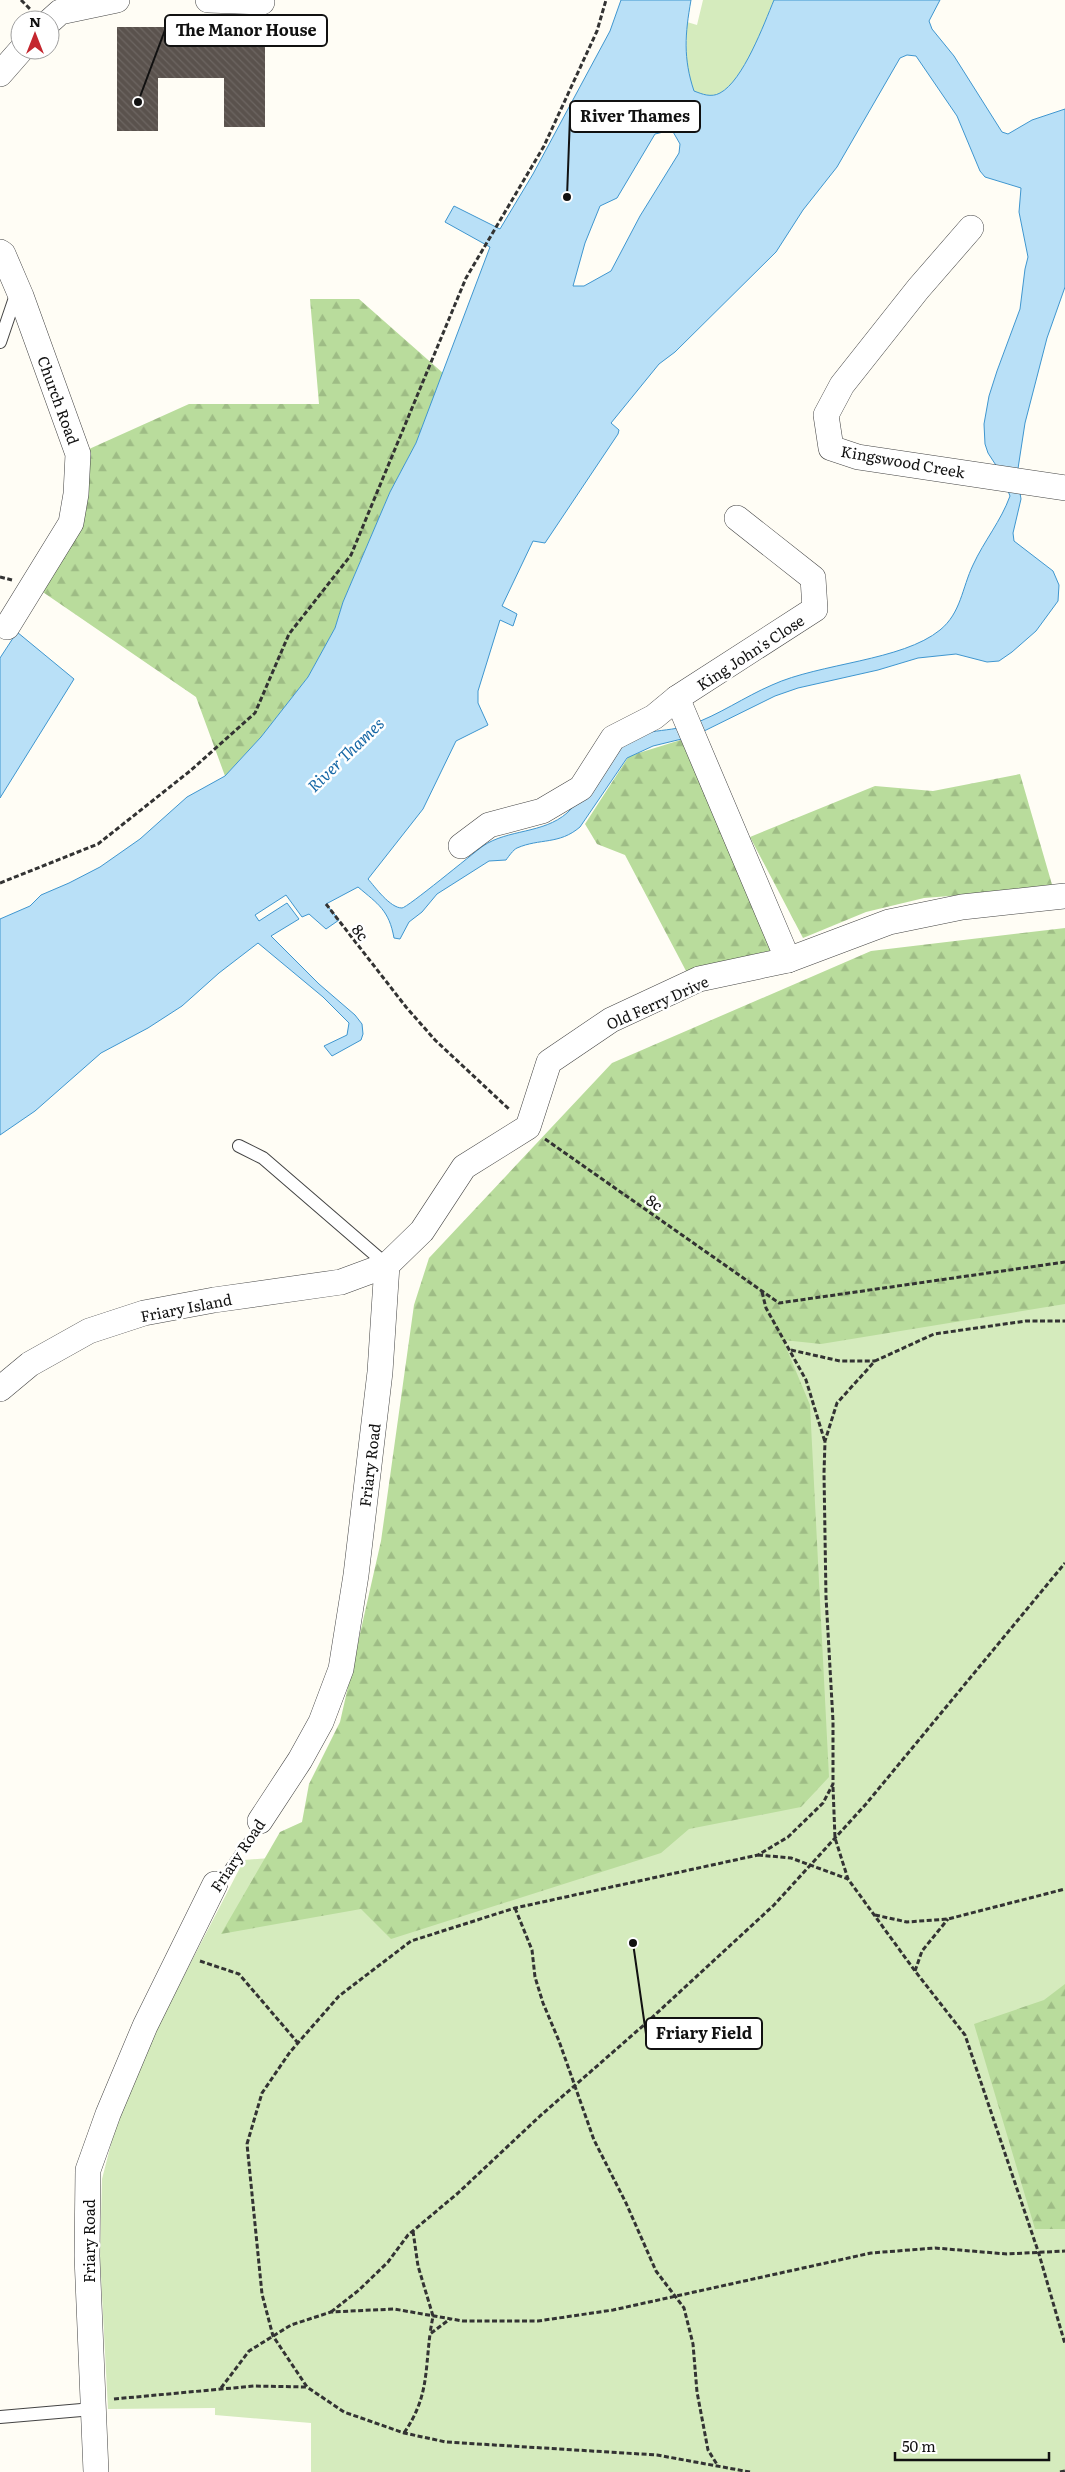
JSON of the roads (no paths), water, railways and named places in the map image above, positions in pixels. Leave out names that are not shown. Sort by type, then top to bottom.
[{"type":"street","points":[[60,12],[117,0]]},
{"type":"street","points":[[208,0],[262,2]]},
{"type":"street","points":[[0,74],[12,60]]},
{"type":"street","name":"Kingswood Creek","points":[[971,228],[918,289],[842,385],[826,415],[831,448],[858,457],[1065,488]]},
{"type":"street","name":"Church Road","points":[[0,252],[3,254],[18,290],[78,454],[76,494],[71,523],[7,627]]},
{"type":"street","name":"King John's Close","points":[[461,846],[489,825],[542,811],[581,788],[613,738],[654,717],[677,698],[815,610],[813,578],[737,518]]},
{"type":"street","points":[[677,698],[788,960]]},
{"type":"street","name":"Old Ferry Drive","points":[[387,1265],[422,1231],[464,1166],[528,1127],[549,1062],[611,1020],[699,979],[788,960],[889,922],[962,907],[1065,896]]},
{"type":"street","name":"Friary Island","points":[[1,1388],[30,1364],[89,1331],[144,1313],[214,1300],[341,1282],[387,1265]]},
{"type":"street","name":"Friary Road","points":[[260,1821],[300,1760],[321,1722],[341,1669],[356,1575],[380,1372],[387,1265]]},
{"type":"street","name":"Friary Road","points":[[96,2472],[87,2256],[88,2170],[108,2114],[141,2035],[215,1884]]},
{"type":"lane","points":[[0,342],[18,290]]},
{"type":"lane","points":[[239,1146],[263,1158],[387,1265]]},
{"type":"lane","points":[[0,2416],[93,2405]]},
{"type":"water","points":[[621,0],[691,0],[686,46],[690,79],[694,91],[713,95],[729,87],[745,65],[774,0],[940,0],[929,21],[932,29],[954,56],[1002,132],[1008,134],[1032,120],[1065,109],[1065,287],[1047,338],[1025,423],[1017,475],[1021,499],[1013,533],[1014,541],[1053,571],[1059,585],[1058,601],[1036,631],[999,661],[987,662],[956,654],[918,658],[878,670],[798,688],[775,696],[694,736],[653,746],[627,758],[580,827],[572,833],[557,839],[517,848],[506,860],[489,861],[437,894],[422,912],[409,922],[400,939],[394,938],[392,928],[382,908],[358,887],[326,904],[339,920],[326,929],[309,914],[302,917],[286,895],[255,915],[259,921],[287,903],[299,919],[271,936],[319,984],[355,1015],[362,1024],[363,1034],[361,1040],[332,1056],[324,1046],[347,1035],[349,1023],[323,997],[258,943],[219,973],[182,1006],[148,1028],[101,1053],[35,1111],[0,1135],[0,919],[30,906],[41,895],[100,867],[140,839],[187,797],[225,776],[261,737],[308,677],[335,628],[343,602],[390,492],[416,443],[490,247],[445,222],[454,206],[500,229],[533,174],[610,31]],"holes":[[[907,55],[916,56],[957,116],[980,171],[985,177],[1021,188],[1019,212],[1028,257],[1020,309],[989,396],[984,424],[985,444],[988,453],[1001,473],[1010,496],[973,565],[957,608],[940,630],[904,649],[791,678],[772,685],[690,725],[642,734],[624,741],[609,755],[575,805],[558,820],[547,825],[503,837],[483,846],[406,906],[402,908],[393,905],[368,879],[423,809],[456,741],[488,725],[478,703],[478,691],[500,620],[513,626],[517,614],[502,606],[533,541],[545,543],[618,434],[619,430],[611,423],[659,364],[675,352],[776,252],[803,210],[837,167],[900,58]],[[672,130],[680,144],[679,153],[640,216],[611,271],[584,286],[573,286],[585,243],[600,206],[617,198],[655,134]]]},
{"type":"water","points":[[17,632],[74,679],[0,798],[0,658]]},
{"type":"place","name":"The Manor House","points":[[138,102]]},
{"type":"place","name":"River Thames","points":[[567,197]]},
{"type":"place","name":"Friary Field","points":[[633,1943]]}]
